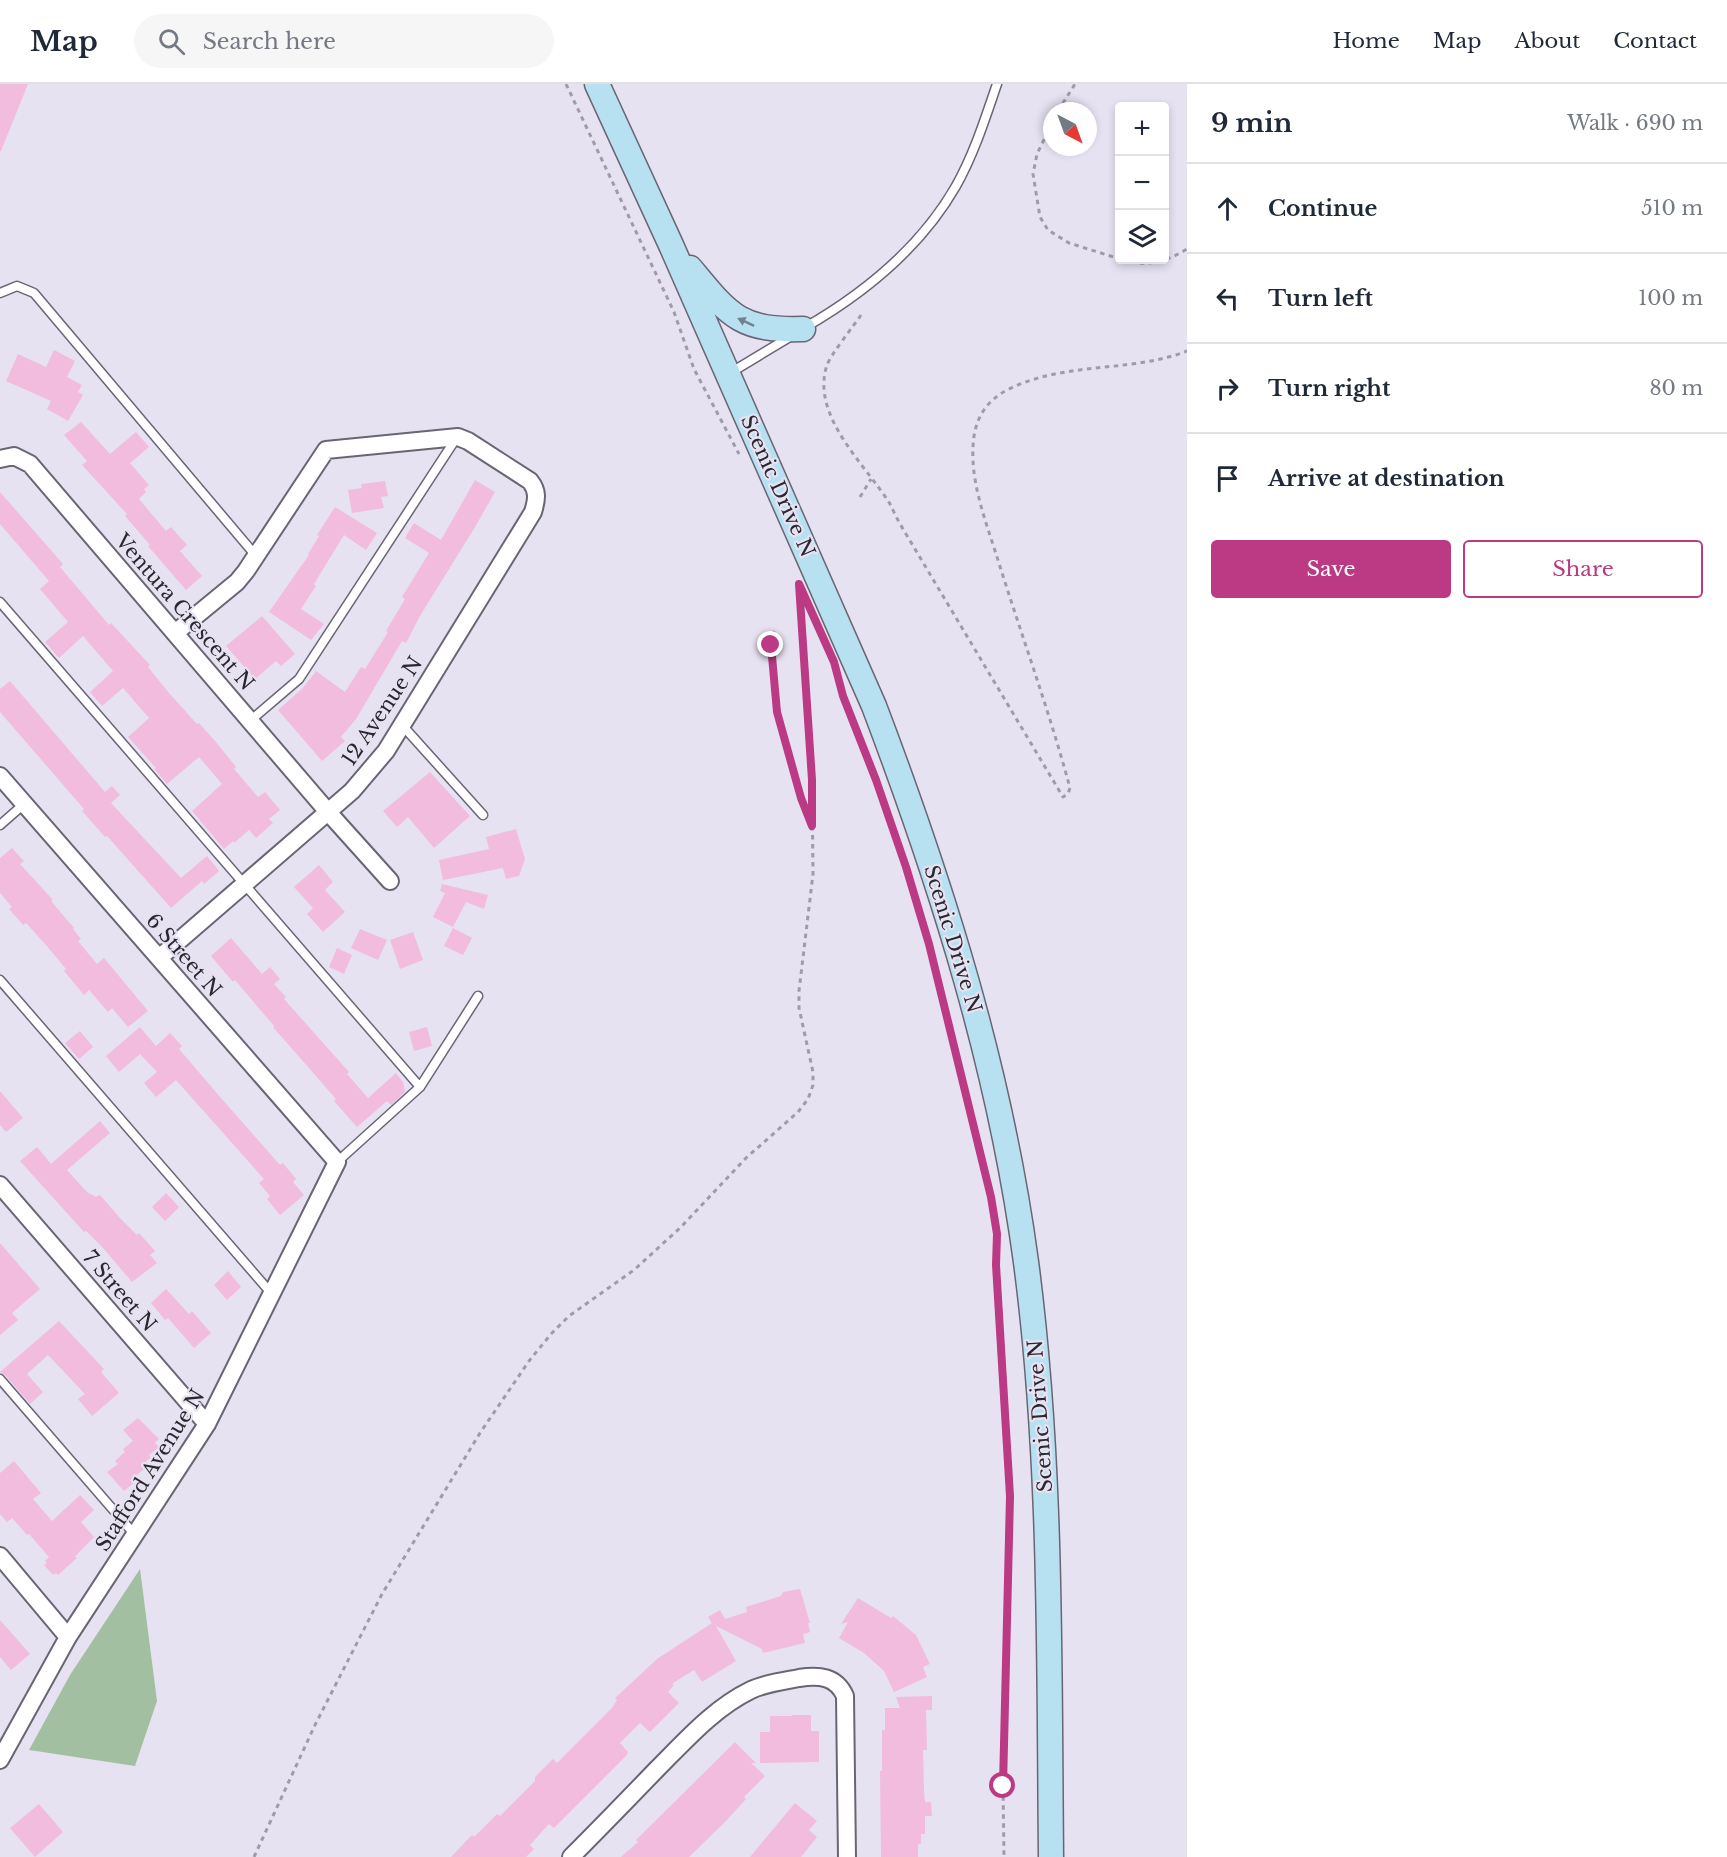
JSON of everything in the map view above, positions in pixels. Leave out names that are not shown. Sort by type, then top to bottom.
[{"type":"main road","name":"Scenic Drive N","points":[[597,84],[843,633],[902,780],[951,923],[1000,1111],[1026,1260],[1043,1437],[1047,1530],[1051,1857]]},
{"type":"main road","points":[[671,245],[711,294],[734,315],[762,328],[803,329]]},
{"type":"street","points":[[176,633],[237,582],[326,450],[458,437]]},
{"type":"street","name":"12 Avenue N","points":[[159,958],[328,812],[369,773],[386,751],[533,512],[537,494],[530,481],[468,441],[458,437]]},
{"type":"street","name":"Ventura Crescent N","points":[[0,459],[14,456],[30,464],[328,812],[390,881]]},
{"type":"street","name":"6 Street N","points":[[0,776],[337,1162]]},
{"type":"street","name":"Stafford Avenue N","points":[[2,1752],[68,1637],[207,1424],[337,1162]]},
{"type":"street","name":"7 Street N","points":[[0,1185],[207,1424]]},
{"type":"street","points":[[0,1556],[68,1637]]},
{"type":"street","points":[[571,1857],[697,1728],[729,1703],[751,1690],[771,1683],[812,1676],[830,1679],[841,1687],[845,1696],[847,1857]]},
{"type":"lane","points":[[728,375],[854,298],[916,241],[957,185],[983,125],[997,84]]},
{"type":"lane","points":[[0,293],[17,286],[34,293],[256,555]]},
{"type":"lane","points":[[251,720],[299,679],[458,437]]},
{"type":"lane","points":[[0,602],[420,1087]]},
{"type":"lane","points":[[402,725],[483,815]]},
{"type":"lane","points":[[0,825],[24,804]]},
{"type":"lane","points":[[0,980],[271,1293]]},
{"type":"lane","points":[[337,1162],[420,1087],[478,996]]},
{"type":"lane","points":[[0,1379],[135,1535]]},
{"type":"path","points":[[566,84],[674,312],[694,369],[741,456]]},
{"type":"path","points":[[1064,102],[1075,84]]},
{"type":"path","points":[[1043,142],[1037,154],[1033,174],[1040,217],[1048,230],[1069,243],[1115,257]]},
{"type":"path","points":[[1169,259],[1187,249]]},
{"type":"path","points":[[861,315],[827,364],[825,382],[832,418],[839,434],[889,503],[1063,797],[1068,794],[1070,788],[1053,726],[976,486],[973,445],[977,423],[983,408],[990,401],[1025,382],[1075,369],[1151,361],[1187,351]]},
{"type":"path","points":[[860,497],[871,479]]},
{"type":"path","points":[[254,1857],[315,1725],[382,1594],[480,1433],[529,1361],[569,1316],[634,1270],[681,1227],[746,1158],[798,1112],[808,1099],[813,1085],[813,1072],[799,1008],[813,874],[812,780],[799,584],[803,594]]},
{"type":"path","points":[[774,631],[771,645],[777,712],[801,798],[812,826]]},
{"type":"path","points":[[837,674],[906,867],[929,944],[991,1197],[997,1234],[996,1265],[1010,1496],[1003,1786],[1004,1857]]},
{"type":"green space","points":[[140,1569],[157,1701],[135,1766],[29,1750],[70,1675]]},
{"type":"building","points":[[0,84],[28,84],[1,151],[0,151]]},
{"type":"building","points":[[54,350],[75,361],[67,377],[82,385],[78,392],[83,395],[68,421],[47,409],[51,401],[6,381],[18,354],[46,367]]},
{"type":"building","points":[[81,422],[110,454],[136,432],[149,447],[130,463],[149,485],[139,499],[166,531],[171,527],[187,545],[180,551],[202,576],[186,590],[148,546],[150,545],[125,516],[127,514],[82,465],[87,461],[64,435]]},
{"type":"building","points":[[475,480],[495,492],[406,643],[402,641],[356,719],[341,737],[345,741],[322,761],[278,710],[302,689],[316,671],[345,692],[361,667],[365,669],[405,599],[402,597],[429,553],[405,538],[414,523],[441,540]]},
{"type":"building","points":[[385,481],[388,496],[381,497],[384,508],[352,513],[348,490],[362,488],[361,484]]},
{"type":"building","points":[[0,492],[63,564],[60,567],[109,625],[111,623],[150,665],[148,667],[169,693],[215,741],[236,767],[234,769],[258,797],[265,792],[280,810],[269,819],[273,823],[256,838],[249,830],[224,849],[192,811],[222,784],[199,757],[167,784],[154,769],[156,768],[128,737],[149,718],[123,688],[102,706],[90,692],[113,671],[83,636],[59,658],[45,642],[68,622],[40,589],[49,581],[0,524]]},
{"type":"building","points":[[335,507],[377,533],[366,550],[344,535],[301,609],[324,624],[311,640],[269,612],[309,555],[319,536],[317,535]]},
{"type":"building","points":[[262,616],[295,654],[281,666],[276,661],[255,679],[226,646]]},
{"type":"building","points":[[10,681],[105,792],[112,786],[120,795],[111,803],[181,878],[207,856],[219,871],[204,884],[202,881],[171,908],[82,811],[84,809],[0,712],[0,689]]},
{"type":"building","points":[[430,772],[470,816],[434,848],[408,817],[397,827],[383,811]]},
{"type":"building","points":[[516,829],[525,859],[519,876],[506,879],[503,868],[443,880],[439,860],[489,849],[486,837]]},
{"type":"building","points":[[12,848],[24,861],[20,864],[53,900],[51,901],[81,939],[78,941],[97,964],[104,958],[148,1011],[128,1027],[112,1008],[108,1012],[89,990],[84,995],[46,945],[26,923],[23,925],[9,909],[12,907],[0,893],[0,858]]},
{"type":"building","points":[[319,865],[333,882],[325,890],[345,912],[323,932],[307,914],[313,908],[294,887]]},
{"type":"building","points":[[442,884],[488,895],[484,909],[466,902],[453,927],[433,917],[445,893],[440,891]]},
{"type":"building","points":[[453,928],[472,938],[463,955],[444,946]]},
{"type":"building","points":[[360,929],[387,940],[378,960],[351,948]]},
{"type":"building","points":[[413,932],[423,960],[400,969],[390,940]]},
{"type":"building","points":[[231,938],[262,974],[270,967],[280,979],[274,984],[286,997],[284,999],[349,1072],[347,1074],[368,1098],[396,1073],[403,1082],[405,1092],[391,1105],[387,1101],[357,1127],[235,980],[233,982],[211,956]]},
{"type":"building","points":[[337,948],[352,955],[344,974],[329,967]]},
{"type":"building","points":[[140,1027],[156,1046],[170,1033],[182,1046],[179,1049],[221,1098],[280,1165],[283,1163],[296,1179],[293,1182],[304,1195],[280,1215],[267,1199],[270,1196],[259,1183],[264,1179],[176,1080],[156,1097],[144,1083],[157,1072],[140,1054],[119,1072],[106,1056]]},
{"type":"building","points":[[427,1027],[432,1046],[414,1051],[409,1032]]},
{"type":"building","points":[[80,1031],[93,1047],[79,1059],[65,1043]]},
{"type":"building","points":[[0,1091],[23,1118],[6,1132],[0,1125]]},
{"type":"building","points":[[100,1121],[110,1133],[67,1170],[87,1192],[96,1197],[101,1196],[119,1217],[137,1235],[139,1233],[155,1251],[150,1255],[157,1263],[132,1282],[103,1248],[86,1231],[84,1232],[20,1161],[37,1147],[51,1164]]},
{"type":"building","points":[[166,1193],[179,1207],[165,1221],[152,1207]]},
{"type":"building","points":[[0,1243],[40,1289],[12,1313],[18,1320],[0,1335]]},
{"type":"building","points":[[228,1271],[241,1287],[227,1300],[214,1285]]},
{"type":"building","points":[[166,1289],[189,1314],[192,1311],[211,1333],[194,1348],[168,1318],[165,1320],[151,1303]]},
{"type":"building","points":[[59,1321],[104,1369],[101,1372],[119,1393],[92,1416],[78,1399],[85,1394],[48,1355],[27,1374],[43,1392],[30,1404],[0,1372]]},
{"type":"building","points":[[138,1418],[159,1439],[155,1443],[159,1447],[141,1466],[144,1469],[133,1478],[136,1481],[124,1491],[107,1472],[118,1464],[115,1461],[125,1452],[123,1449],[133,1441],[123,1430]]},
{"type":"building","points":[[14,1461],[41,1493],[33,1499],[52,1521],[80,1495],[94,1510],[81,1522],[94,1537],[75,1557],[77,1558],[58,1575],[56,1573],[53,1575],[44,1565],[49,1557],[29,1534],[27,1535],[12,1518],[7,1522],[0,1514],[0,1473]]},
{"type":"building","points":[[800,1589],[810,1623],[808,1623],[810,1632],[803,1634],[805,1643],[763,1653],[762,1649],[716,1626],[736,1661],[702,1682],[694,1670],[673,1683],[668,1692],[679,1703],[650,1732],[640,1723],[620,1743],[628,1752],[627,1755],[554,1828],[549,1824],[530,1845],[534,1849],[526,1857],[451,1857],[497,1814],[500,1816],[553,1759],[557,1763],[612,1708],[617,1700],[615,1698],[657,1659],[712,1623],[708,1617],[720,1610],[725,1619],[747,1612],[746,1607],[781,1596],[783,1592]]},
{"type":"building","points":[[858,1598],[891,1618],[893,1616],[916,1635],[930,1664],[923,1667],[927,1677],[894,1692],[884,1671],[864,1653],[839,1638],[848,1622],[841,1624]]},
{"type":"building","points":[[0,1620],[30,1654],[11,1670],[0,1657]]},
{"type":"building","points":[[932,1696],[932,1710],[926,1710],[927,1750],[923,1750],[925,1802],[931,1802],[932,1816],[925,1816],[925,1834],[921,1834],[918,1857],[881,1857],[880,1771],[882,1771],[882,1730],[885,1730],[885,1708],[900,1708],[896,1697]]},
{"type":"building","points":[[811,1715],[811,1731],[819,1731],[819,1762],[760,1763],[760,1732],[770,1732],[770,1716]]},
{"type":"building","points":[[735,1742],[756,1763],[751,1763],[765,1776],[744,1797],[746,1799],[726,1821],[689,1857],[621,1857],[638,1842],[636,1840]]},
{"type":"building","points":[[795,1803],[817,1821],[809,1830],[817,1837],[801,1857],[750,1857]]},
{"type":"building","points":[[39,1804],[63,1832],[35,1857],[10,1828]]},
{"type":"route","points":[[771,645],[777,712],[801,798],[812,826],[812,780],[799,584],[834,662],[843,696],[876,780],[906,867],[953,1037],[991,1197],[997,1234],[996,1265],[1010,1496],[1003,1786]]}]
